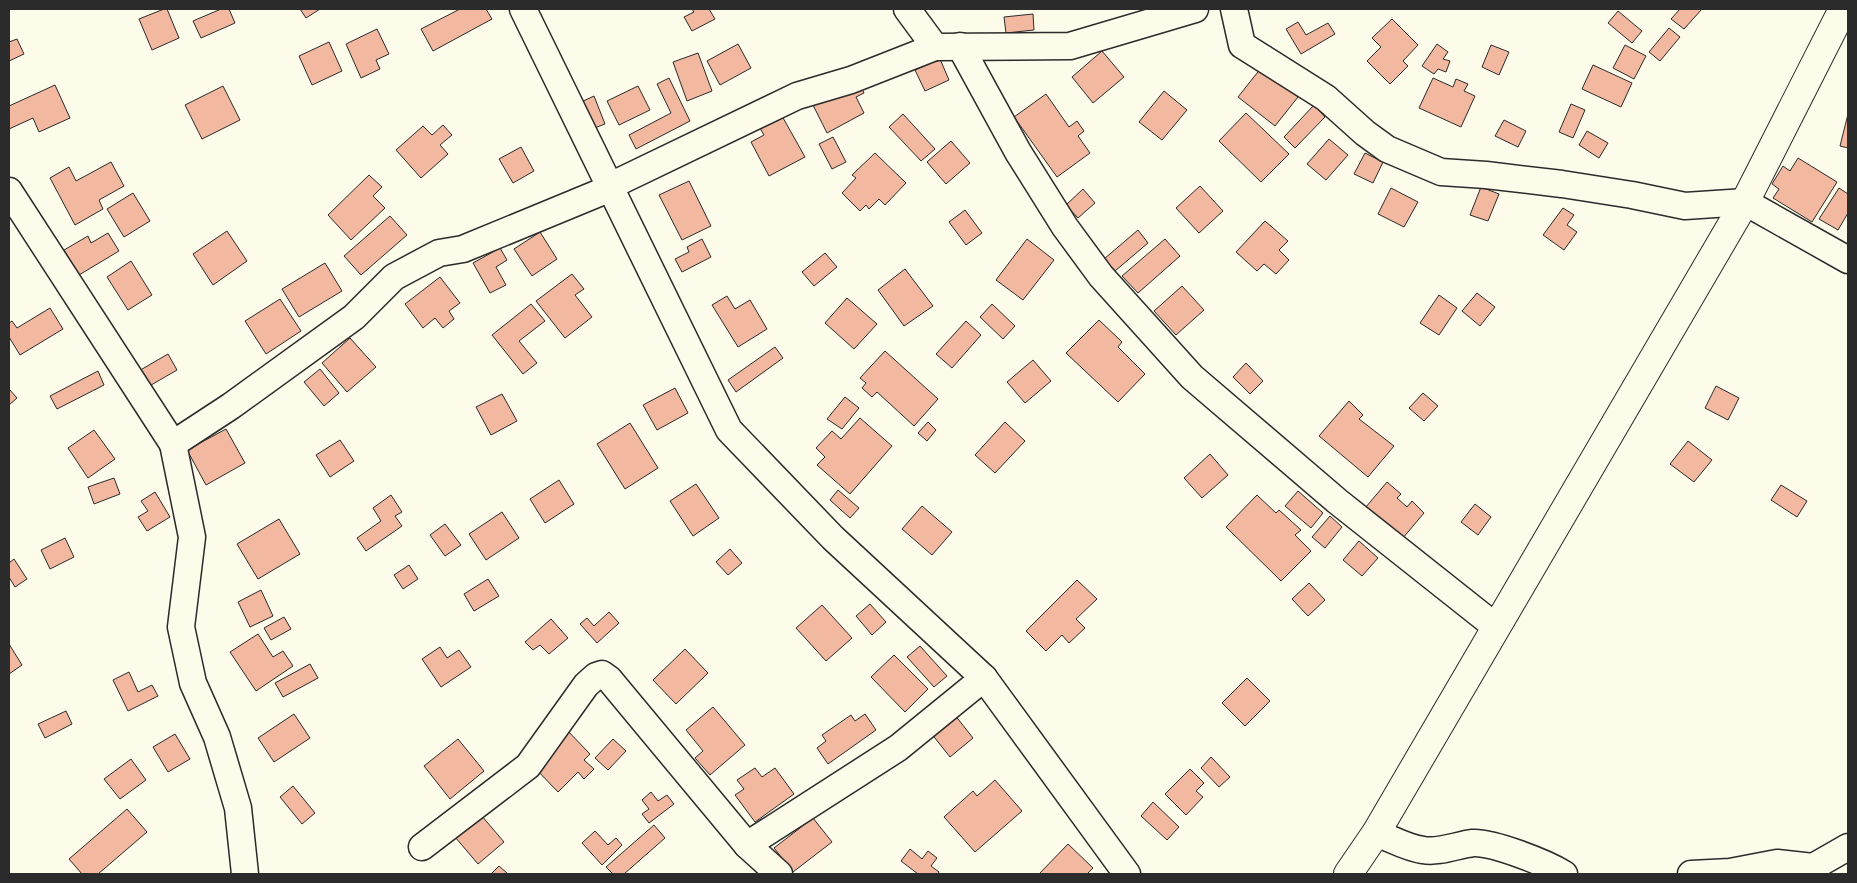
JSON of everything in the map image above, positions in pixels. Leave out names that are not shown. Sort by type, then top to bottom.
[{"type":"street","points":[[523,9],[728,430],[833,538],[984,678],[1127,874]]},
{"type":"street","points":[[907,9],[948,46],[1066,227],[1101,276],[1192,377],[1337,501],[1496,627]]},
{"type":"street","points":[[173,444],[231,406],[354,317],[394,277],[439,253],[463,249],[610,188],[610,186],[797,96],[852,80],[948,46],[1070,46],[1195,9]]},
{"type":"street","points":[[1234,9],[1242,45],[1326,98],[1365,134],[1387,149],[1441,172],[1562,184],[1685,206],[1745,202],[1848,260]]},
{"type":"street","points":[[1348,874],[1376,833],[1745,202],[1843,9]]},
{"type":"street","points":[[9,191],[173,444],[192,537],[181,627],[193,683],[217,736],[238,808],[245,874]]},
{"type":"street","points":[[422,847],[528,766],[586,685],[596,676],[602,674],[609,678],[747,845],[780,874]]},
{"type":"street","points":[[747,845],[898,748],[984,678]]},
{"type":"street","points":[[1376,833],[1422,850],[1432,851],[1474,843],[1488,844],[1520,856],[1531,857],[1564,874]]},
{"type":"street","points":[[1691,874],[1730,872],[1776,863],[1800,870],[1813,867],[1848,847]]},
{"type":"building","points":[[167,9],[179,38],[152,50],[139,19]]},
{"type":"building","points":[[221,9],[229,9],[235,23],[201,38],[193,21]]},
{"type":"building","points":[[300,9],[320,9],[306,18]]},
{"type":"building","points":[[460,9],[486,9],[492,19],[433,51],[421,29]]},
{"type":"building","points":[[692,9],[709,9],[715,19],[692,31],[684,17],[694,12]]},
{"type":"building","points":[[1680,9],[1702,9],[1684,29],[1671,19]]},
{"type":"building","points":[[1618,11],[1642,31],[1632,43],[1608,23]]},
{"type":"building","points":[[1033,14],[1034,30],[1006,33],[1004,17]]},
{"type":"building","points":[[1392,19],[1418,45],[1403,61],[1408,66],[1390,84],[1367,61],[1381,47],[1372,38]]},
{"type":"building","points":[[1298,22],[1306,35],[1328,23],[1335,34],[1301,54],[1286,29]]},
{"type":"building","points":[[1669,28],[1680,37],[1660,61],[1649,52]]},
{"type":"building","points":[[377,29],[389,54],[376,60],[380,69],[361,78],[346,44]]},
{"type":"building","points":[[17,39],[24,54],[9,61],[9,42]]},
{"type":"building","points":[[329,42],[342,71],[312,85],[299,56]]},
{"type":"building","points":[[738,44],[751,68],[720,85],[707,61]]},
{"type":"building","points":[[1437,44],[1448,52],[1443,59],[1450,61],[1446,72],[1438,69],[1434,74],[1422,66]]},
{"type":"building","points":[[1491,45],[1509,52],[1499,75],[1482,67]]},
{"type":"building","points":[[1625,45],[1646,56],[1634,79],[1613,68]]},
{"type":"building","points":[[1102,51],[1124,77],[1093,103],[1072,77]]},
{"type":"building","points":[[698,53],[712,91],[687,101],[673,62]]},
{"type":"building","points":[[940,59],[949,80],[925,91],[915,70]]},
{"type":"building","points":[[1593,65],[1632,83],[1621,107],[1582,89]]},
{"type":"building","points":[[1261,68],[1298,97],[1275,126],[1238,97]]},
{"type":"building","points":[[669,78],[690,121],[636,149],[629,135],[671,113],[657,84]]},
{"type":"building","points":[[1433,78],[1453,87],[1456,79],[1468,84],[1464,91],[1475,96],[1461,127],[1419,108]]},
{"type":"building","points":[[859,83],[864,93],[856,97],[864,113],[827,133],[811,101]]},
{"type":"building","points":[[55,85],[70,118],[39,132],[33,118],[9,129],[9,106]]},
{"type":"building","points":[[223,86],[240,120],[202,139],[185,105]]},
{"type":"building","points":[[638,86],[650,110],[619,125],[607,101]]},
{"type":"building","points":[[1164,91],[1187,110],[1162,140],[1139,122]]},
{"type":"building","points":[[1046,94],[1069,127],[1077,121],[1084,131],[1078,136],[1090,153],[1057,177],[1014,117]]},
{"type":"building","points":[[594,96],[605,124],[592,129],[581,102]]},
{"type":"building","points":[[1571,104],[1585,110],[1573,138],[1559,132]]},
{"type":"building","points":[[1314,105],[1325,117],[1295,148],[1284,137]]},
{"type":"building","points":[[1246,113],[1289,154],[1261,182],[1219,141]]},
{"type":"building","points":[[903,114],[935,149],[921,161],[889,127]]},
{"type":"building","points":[[1848,114],[1848,148],[1840,146]]},
{"type":"building","points":[[782,116],[805,157],[769,176],[751,142],[764,135],[760,128]]},
{"type":"building","points":[[1504,120],[1526,131],[1518,147],[1495,136]]},
{"type":"building","points":[[443,125],[452,135],[440,145],[448,154],[421,178],[396,150],[423,126],[432,135]]},
{"type":"building","points":[[1587,131],[1608,143],[1599,158],[1579,145]]},
{"type":"building","points":[[833,137],[846,162],[832,169],[819,144]]},
{"type":"building","points":[[1329,139],[1348,155],[1326,180],[1307,164]]},
{"type":"building","points":[[951,141],[970,163],[946,184],[927,162]]},
{"type":"building","points":[[521,147],[534,171],[513,183],[499,159]]},
{"type":"building","points":[[875,153],[906,183],[885,205],[879,199],[869,209],[866,205],[860,211],[842,193],[856,178],[852,175]]},
{"type":"building","points":[[1365,153],[1383,162],[1373,183],[1354,174]]},
{"type":"building","points":[[1798,158],[1837,182],[1812,222],[1773,198],[1779,189],[1772,184],[1783,166],[1790,171]]},
{"type":"building","points":[[111,162],[124,186],[99,200],[103,209],[75,225],[50,178],[69,167],[76,181]]},
{"type":"building","points":[[369,175],[382,187],[373,196],[385,208],[351,240],[328,215]]},
{"type":"building","points":[[689,181],[711,226],[682,240],[659,195]]},
{"type":"building","points":[[1200,186],[1223,211],[1199,233],[1176,208]]},
{"type":"building","points":[[1481,187],[1499,194],[1488,221],[1470,215]]},
{"type":"building","points":[[1391,188],[1418,202],[1404,227],[1378,214]]},
{"type":"building","points":[[1839,188],[1848,194],[1848,213],[1838,230],[1819,219]]},
{"type":"building","points":[[1083,189],[1095,203],[1078,218],[1066,205]]},
{"type":"building","points":[[133,193],[150,221],[124,237],[107,209]]},
{"type":"building","points":[[1563,208],[1574,215],[1567,225],[1577,232],[1564,250],[1543,235]]},
{"type":"building","points":[[965,210],[982,233],[966,245],[949,222]]},
{"type":"building","points":[[390,216],[407,235],[361,275],[344,256]]},
{"type":"building","points":[[1265,221],[1288,241],[1279,250],[1289,260],[1276,274],[1264,264],[1257,271],[1236,252]]},
{"type":"building","points":[[1138,230],[1148,243],[1115,271],[1104,259]]},
{"type":"building","points":[[227,231],[247,261],[213,285],[193,254]]},
{"type":"building","points":[[540,232],[557,259],[532,276],[514,249]]},
{"type":"building","points":[[108,233],[119,251],[79,275],[64,250],[88,236],[91,243]]},
{"type":"building","points":[[702,239],[711,257],[682,272],[675,259],[689,252],[687,247]]},
{"type":"building","points":[[1027,239],[1054,260],[1023,300],[996,280]]},
{"type":"building","points":[[1165,239],[1180,256],[1138,293],[1122,276]]},
{"type":"building","points":[[500,248],[507,260],[496,267],[506,285],[490,293],[473,263]]},
{"type":"building","points":[[825,253],[837,267],[814,286],[802,272]]},
{"type":"building","points":[[131,261],[152,295],[128,310],[107,277]]},
{"type":"building","points":[[325,263],[342,291],[299,317],[282,289]]},
{"type":"building","points":[[905,269],[933,306],[904,326],[878,290]]},
{"type":"building","points":[[572,274],[584,289],[575,295],[592,317],[565,338],[536,301]]},
{"type":"building","points":[[440,277],[460,303],[449,311],[454,319],[443,328],[435,318],[423,328],[405,304]]},
{"type":"building","points":[[1182,286],[1204,310],[1176,335],[1154,311]]},
{"type":"building","points":[[1477,293],[1495,307],[1480,326],[1462,311]]},
{"type":"building","points":[[1439,295],[1457,308],[1439,335],[1420,323]]},
{"type":"building","points":[[727,296],[735,309],[750,300],[767,329],[738,347],[712,305]]},
{"type":"building","points":[[847,298],[877,324],[854,349],[825,323]]},
{"type":"building","points":[[280,299],[301,331],[266,354],[245,321]]},
{"type":"building","points":[[531,304],[545,321],[519,341],[537,363],[523,374],[492,335]]},
{"type":"building","points":[[992,304],[1015,326],[1003,339],[980,317]]},
{"type":"building","points":[[50,308],[63,329],[20,355],[9,337],[9,323],[12,321],[17,328]]},
{"type":"building","points":[[1099,320],[1122,342],[1118,347],[1145,374],[1118,402],[1066,353]]},
{"type":"building","points":[[966,321],[981,335],[952,368],[936,354]]},
{"type":"building","points":[[350,338],[376,367],[347,392],[322,363]]},
{"type":"building","points":[[775,347],[783,358],[736,392],[728,380]]},
{"type":"building","points":[[885,351],[938,399],[914,426],[877,392],[872,397],[862,388],[866,383],[860,378]]},
{"type":"building","points":[[168,354],[177,370],[146,388],[137,372]]},
{"type":"building","points":[[1033,360],[1051,381],[1025,403],[1007,382]]},
{"type":"building","points":[[1246,363],[1263,381],[1250,394],[1233,377]]},
{"type":"building","points":[[320,369],[339,393],[324,406],[304,382]]},
{"type":"building","points":[[98,371],[104,385],[57,409],[50,396]]},
{"type":"building","points":[[1716,386],[1739,398],[1728,420],[1705,408]]},
{"type":"building","points":[[675,388],[688,413],[657,430],[643,405]]},
{"type":"building","points":[[9,389],[17,398],[9,405]]},
{"type":"building","points":[[1423,393],[1438,406],[1424,421],[1409,408]]},
{"type":"building","points":[[502,394],[517,421],[491,435],[476,407]]},
{"type":"building","points":[[845,397],[859,408],[842,429],[827,419]]},
{"type":"building","points":[[1349,401],[1363,415],[1359,419],[1394,446],[1368,477],[1319,436]]},
{"type":"building","points":[[860,418],[892,446],[850,494],[817,465],[825,457],[816,448],[832,431],[841,439]]},
{"type":"building","points":[[928,422],[936,430],[927,441],[918,433]]},
{"type":"building","points":[[1005,422],[1025,441],[995,473],[975,455]]},
{"type":"building","points":[[630,423],[658,468],[625,489],[597,444]]},
{"type":"building","points":[[226,429],[245,463],[206,485],[187,450]]},
{"type":"building","points":[[94,430],[115,459],[88,478],[68,448]]},
{"type":"building","points":[[340,440],[354,461],[330,477],[316,455]]},
{"type":"building","points":[[1688,441],[1712,460],[1694,482],[1670,464]]},
{"type":"building","points":[[1210,454],[1228,475],[1202,498],[1184,478]]},
{"type":"building","points":[[114,478],[120,494],[94,504],[88,487]]},
{"type":"building","points":[[559,480],[574,504],[545,523],[530,499]]},
{"type":"building","points":[[1387,482],[1401,494],[1397,498],[1407,507],[1412,501],[1424,513],[1397,545],[1360,514]]},
{"type":"building","points":[[696,484],[719,518],[693,536],[670,501]]},
{"type":"building","points":[[1781,485],[1807,501],[1797,517],[1771,500]]},
{"type":"building","points":[[838,490],[859,508],[850,518],[830,500]]},
{"type":"building","points":[[1298,491],[1323,513],[1311,528],[1285,506]]},
{"type":"building","points":[[155,492],[170,517],[147,531],[138,517],[148,511],[141,501]]},
{"type":"building","points":[[391,495],[402,512],[395,516],[402,526],[366,551],[357,538],[381,521],[373,508]]},
{"type":"building","points":[[1257,495],[1276,513],[1279,510],[1301,530],[1295,535],[1311,551],[1281,581],[1226,527]]},
{"type":"building","points":[[1475,504],[1491,517],[1478,535],[1461,522]]},
{"type":"building","points":[[922,506],[952,532],[932,555],[902,529]]},
{"type":"building","points":[[502,512],[519,538],[486,560],[469,534]]},
{"type":"building","points":[[1330,516],[1342,527],[1325,548],[1312,537]]},
{"type":"building","points":[[279,519],[300,554],[258,579],[237,544]]},
{"type":"building","points":[[445,524],[461,545],[445,556],[430,535]]},
{"type":"building","points":[[65,538],[74,557],[50,569],[41,550]]},
{"type":"building","points":[[1359,541],[1378,558],[1362,576],[1343,560]]},
{"type":"building","points":[[730,549],[742,563],[728,575],[716,562]]},
{"type":"building","points":[[14,559],[27,579],[15,587],[9,577],[9,563]]},
{"type":"building","points":[[409,565],[418,579],[403,589],[394,575]]},
{"type":"building","points":[[488,579],[499,596],[474,611],[464,594]]},
{"type":"building","points":[[1077,580],[1097,599],[1076,619],[1085,628],[1069,643],[1062,635],[1046,651],[1026,631]]},
{"type":"building","points":[[1309,583],[1325,600],[1308,616],[1292,599]]},
{"type":"building","points":[[261,590],[273,616],[250,627],[238,602]]},
{"type":"building","points":[[870,604],[886,622],[872,635],[856,616]]},
{"type":"building","points":[[822,605],[852,638],[826,661],[796,628]]},
{"type":"building","points":[[609,612],[619,623],[597,643],[580,624],[587,618],[594,626]]},
{"type":"building","points":[[284,617],[291,629],[271,640],[264,628]]},
{"type":"building","points":[[551,619],[568,638],[549,654],[540,645],[533,650],[525,642]]},
{"type":"building","points":[[258,634],[273,657],[283,651],[293,666],[256,691],[230,652]]},
{"type":"building","points":[[9,644],[22,665],[9,674]]},
{"type":"building","points":[[920,646],[947,676],[934,687],[907,657]]},
{"type":"building","points":[[440,647],[447,658],[459,650],[471,667],[441,687],[422,659]]},
{"type":"building","points":[[685,649],[708,673],[676,704],[653,680]]},
{"type":"building","points":[[894,655],[928,689],[905,712],[871,677]]},
{"type":"building","points":[[310,664],[318,678],[283,697],[275,683]]},
{"type":"building","points":[[129,672],[138,692],[152,685],[158,696],[128,711],[113,680]]},
{"type":"building","points":[[1247,678],[1270,701],[1245,726],[1222,703]]},
{"type":"building","points":[[713,707],[745,745],[710,775],[695,758],[703,751],[686,730]]},
{"type":"building","points":[[66,711],[72,724],[45,738],[38,724]]},
{"type":"building","points":[[294,714],[310,738],[274,762],[258,738]]},
{"type":"building","points":[[865,714],[876,730],[828,764],[817,748],[826,741],[822,735],[851,715],[855,721]]},
{"type":"building","points":[[954,714],[973,738],[950,757],[931,733]]},
{"type":"building","points":[[564,727],[590,754],[584,760],[594,769],[584,779],[578,772],[558,792],[534,767]]},
{"type":"building","points":[[175,734],[190,759],[168,772],[153,747]]},
{"type":"building","points":[[458,739],[484,771],[450,799],[424,766]]},
{"type":"building","points":[[613,739],[626,751],[608,770],[595,758]]},
{"type":"building","points":[[1211,757],[1230,777],[1219,787],[1201,768]]},
{"type":"building","points":[[131,759],[146,780],[120,799],[104,779]]},
{"type":"building","points":[[755,768],[762,777],[775,768],[794,794],[755,822],[735,795],[744,789],[737,780]]},
{"type":"building","points":[[1190,769],[1204,783],[1196,791],[1203,797],[1186,815],[1165,794]]},
{"type":"building","points":[[995,780],[1022,811],[975,852],[944,817],[973,791],[977,796]]},
{"type":"building","points":[[293,786],[315,813],[302,824],[280,797]]},
{"type":"building","points":[[651,792],[658,801],[667,795],[674,804],[649,823],[642,814],[649,809],[642,800]]},
{"type":"building","points":[[1153,802],[1179,827],[1167,840],[1141,816]]},
{"type":"building","points":[[127,809],[147,832],[98,874],[82,874],[69,859]]},
{"type":"building","points":[[481,815],[504,842],[478,864],[455,837]]},
{"type":"building","points":[[813,818],[832,842],[793,872],[774,848]]},
{"type":"building","points":[[654,825],[665,838],[624,874],[613,874],[606,867]]},
{"type":"building","points":[[595,831],[608,845],[616,838],[622,845],[602,865],[582,843]]},
{"type":"building","points":[[1068,844],[1093,868],[1087,874],[1039,874]]},
{"type":"building","points":[[910,849],[922,859],[928,851],[937,858],[931,866],[939,872],[938,874],[918,874],[901,861]]},
{"type":"building","points":[[499,866],[508,874],[491,874]]}]
